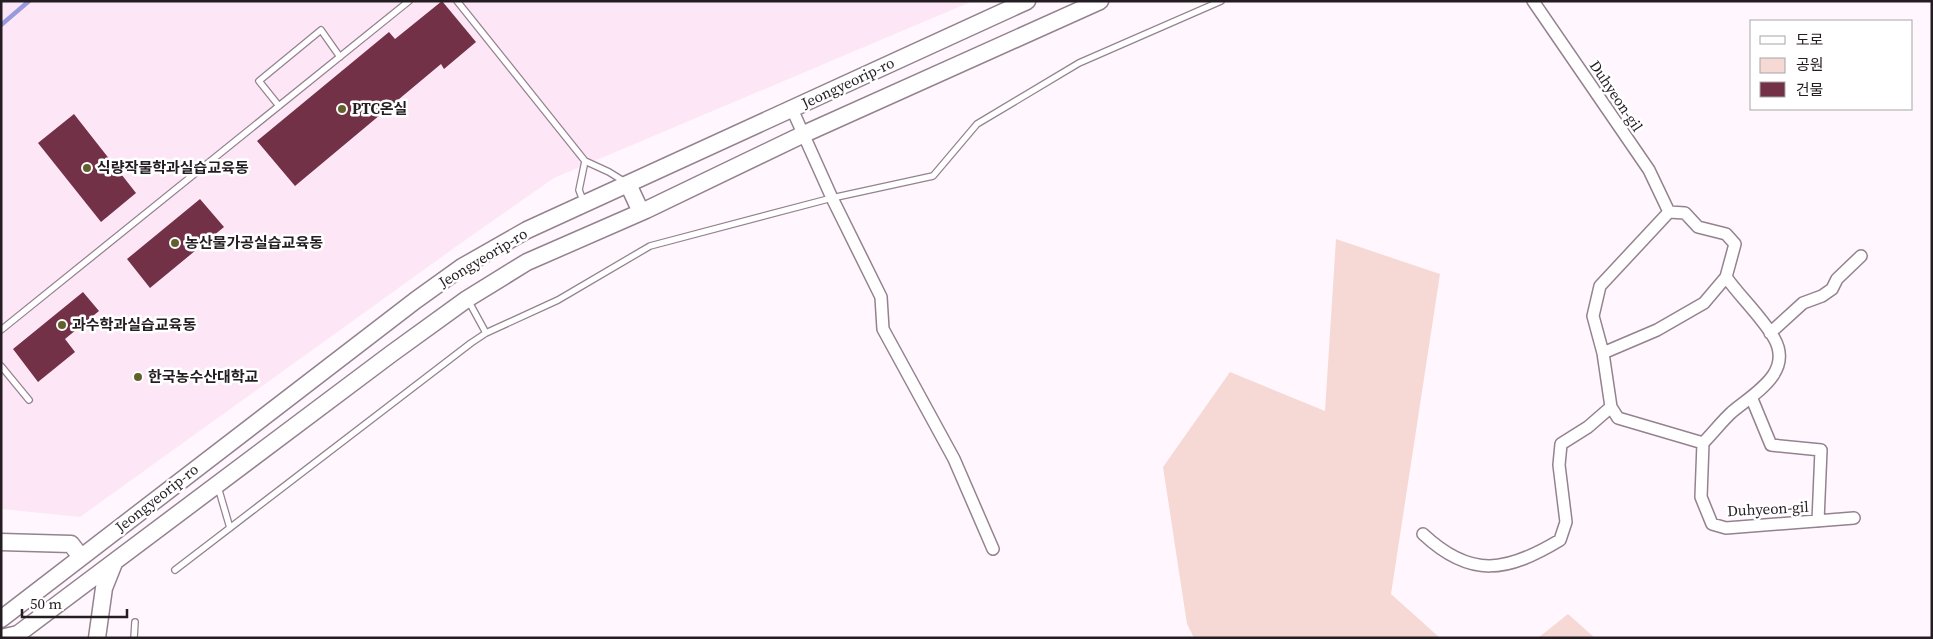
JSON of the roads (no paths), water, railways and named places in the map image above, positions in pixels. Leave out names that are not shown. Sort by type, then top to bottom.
[{"type":"street","name":"Jeongyeorip-ro","points":[[2,616],[462,267],[527,230],[1027,1]]},
{"type":"street","name":"Jeongyeorip-ro","points":[[1,638],[19,636],[217,485],[467,299],[527,262],[641,212],[804,134],[1100,1]]},
{"type":"street","name":"Duhyeon-gil","points":[[1533,1],[1649,170],[1669,212]]},
{"type":"street","points":[[792,109],[832,198],[880,297],[884,329],[954,459],[993,549]]},
{"type":"street","points":[[628,184],[641,212]]},
{"type":"street","points":[[1603,353],[1657,330],[1704,303],[1726,278],[1735,244],[1726,234],[1698,227],[1685,213],[1669,212],[1600,286],[1593,316],[1603,353],[1610,407],[1618,418],[1703,443],[1732,413],[1752,399],[1767,385],[1777,368],[1779,349],[1770,333],[1726,278]]},
{"type":"street","points":[[1770,333],[1803,302],[1822,296],[1832,289],[1837,279],[1861,256]]},
{"type":"street","name":"Duhyeon-gil","points":[[1752,399],[1771,445],[1821,450],[1818,521]]},
{"type":"street","points":[[1423,534],[1438,549],[1464,563],[1487,568],[1507,566],[1535,556],[1560,540],[1566,522],[1559,465],[1561,444],[1588,427],[1610,407]]},
{"type":"street","name":"Duhyeon-gil","points":[[1703,443],[1701,497],[1712,524],[1726,528],[1854,518]]},
{"type":"street","points":[[1,542],[71,544],[81,557]]},
{"type":"street","points":[[97,638],[103,596],[114,563]]},
{"type":"street","points":[[2,616],[19,636]]},
{"type":"lane","points":[[1,330],[409,1]]},
{"type":"lane","points":[[457,1],[585,161],[609,172],[628,184]]},
{"type":"lane","points":[[175,570],[463,349],[486,334],[558,300],[650,246],[832,198],[933,176],[977,124],[1079,62],[1221,1]]},
{"type":"lane","points":[[279,106],[259,81],[321,30],[340,57]]},
{"type":"lane","points":[[584,204],[579,190],[585,161]]},
{"type":"lane","name":"Jeongyeorip-ro","points":[[467,299],[486,334]]},
{"type":"lane","points":[[1,366],[29,400]]},
{"type":"lane","points":[[217,485],[230,528]]},
{"type":"lane","points":[[134,638],[135,622]]},
{"type":"waterway","points":[[1,25],[29,1]]},
{"type":"place","name":"PTC온실","points":[[342,109]]},
{"type":"place","name":"식량작물학과실습교육동","points":[[87,168]]},
{"type":"place","name":"농산물가공실습교육동","points":[[175,243]]},
{"type":"place","name":"과수학과실습교육동","points":[[62,325]]},
{"type":"place","name":"한국농수산대학교","points":[[138,377]]}]
